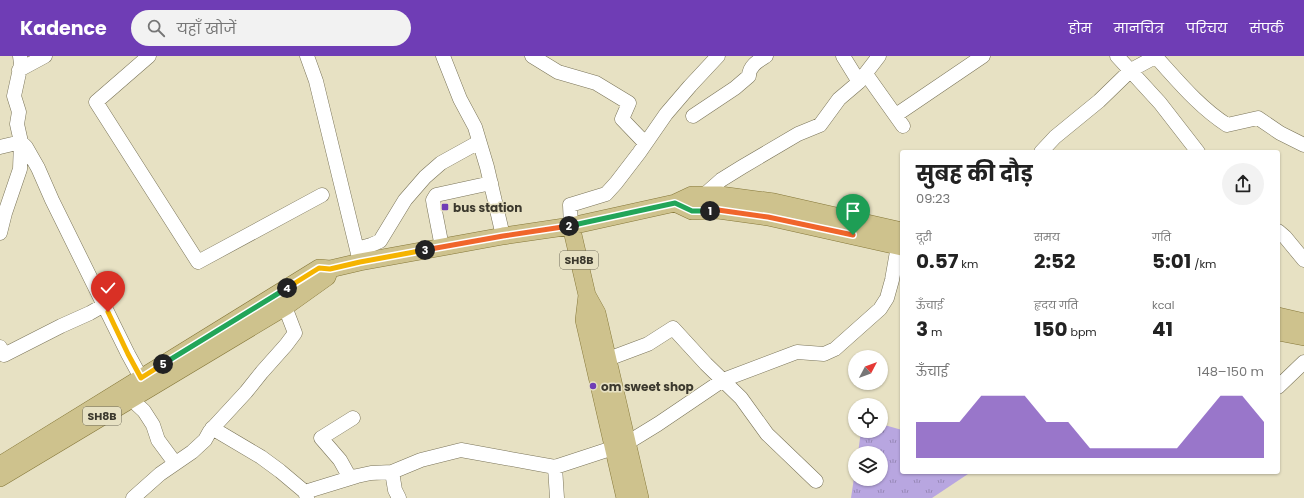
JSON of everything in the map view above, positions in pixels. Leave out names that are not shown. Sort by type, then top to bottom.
[{"type":"main road","points":[[571,226],[675,203],[692,196],[720,195],[774,202],[854,228],[900,241]]},
{"type":"main road","points":[[675,203],[692,211],[718,210],[854,228]]},
{"type":"main road","name":"SH8B","points":[[0,478],[131,399],[144,383],[319,268],[330,269],[358,255],[442,247],[571,226],[587,295],[597,313],[608,359],[620,445],[625,498]]},
{"type":"main road","name":"SH8B","points":[[0,465],[144,383],[285,307],[327,277],[330,269]]},
{"type":"main road","name":"SH8B","points":[[587,295],[584,320],[620,445],[640,498]]},
{"type":"main road","points":[[1280,316],[1304,322]]},
{"type":"main road","points":[[1280,332],[1304,337]]},
{"type":"street","points":[[0,233],[3,212],[20,169],[21,142],[17,124],[19,112],[14,96],[21,64],[20,56]]},
{"type":"street","points":[[20,70],[44,56]]},
{"type":"street","points":[[149,56],[96,102],[198,262],[322,195]]},
{"type":"street","points":[[307,56],[316,81],[358,255],[371,245],[380,241],[405,200],[425,177],[441,163],[479,142]]},
{"type":"street","points":[[443,56],[460,99],[475,127],[491,183],[503,236]]},
{"type":"street","points":[[532,56],[558,72],[596,83],[629,103],[622,119],[646,143]]},
{"type":"street","points":[[571,226],[570,205],[606,194],[646,143],[666,114],[718,56]]},
{"type":"street","points":[[693,116],[735,88],[749,76],[749,70],[766,56]]},
{"type":"street","points":[[844,56],[899,120],[983,56]]},
{"type":"street","points":[[704,195],[721,180],[798,134],[820,125],[839,99],[863,78],[879,56]]},
{"type":"street","points":[[1117,56],[1160,103],[1196,150]]},
{"type":"street","points":[[1043,150],[1100,101],[1131,70],[1157,57],[1190,94],[1213,116],[1227,125],[1258,118],[1280,133],[1304,145]]},
{"type":"street","points":[[0,147],[21,142]]},
{"type":"street","points":[[21,142],[26,147],[38,168],[52,200],[144,383]]},
{"type":"street","points":[[425,177],[436,195]]},
{"type":"street","points":[[442,247],[433,200],[436,195],[491,183]]},
{"type":"street","points":[[1280,233],[1304,260]]},
{"type":"street","points":[[212,428],[261,457],[306,495],[350,478],[371,473],[392,472],[421,460],[462,450],[555,467],[620,445],[658,424],[723,380],[797,352],[824,354],[835,349],[880,309],[887,298],[900,245]]},
{"type":"street","points":[[0,347],[4,355],[104,305]]},
{"type":"street","points":[[133,498],[160,474],[192,452],[205,440],[212,428],[246,392],[286,345],[295,333],[285,307]]},
{"type":"street","points":[[608,359],[648,344],[673,328],[741,398],[767,434],[816,481]]},
{"type":"street","points":[[1280,385],[1304,362]]},
{"type":"street","points":[[131,399],[144,412],[153,425],[158,440],[175,463]]},
{"type":"street","points":[[350,478],[340,460],[321,438],[353,418]]},
{"type":"street","points":[[555,467],[558,498]]},
{"type":"street","points":[[392,472],[395,490],[399,498]]},
{"type":"green space","points":[[888,426],[900,429],[900,474],[968,474],[932,498],[851,498],[853,486],[888,486],[888,446],[859,446],[860,438],[888,438]]},
{"type":"place","name":"bus station","points":[[445,207]]},
{"type":"place","name":"om sweet shop","points":[[593,386]]},
{"type":"route","points":[[108,312],[141,378],[319,268],[330,269],[360,262],[503,236],[571,226],[675,203],[692,211],[718,210],[768,217],[853,235]]}]
